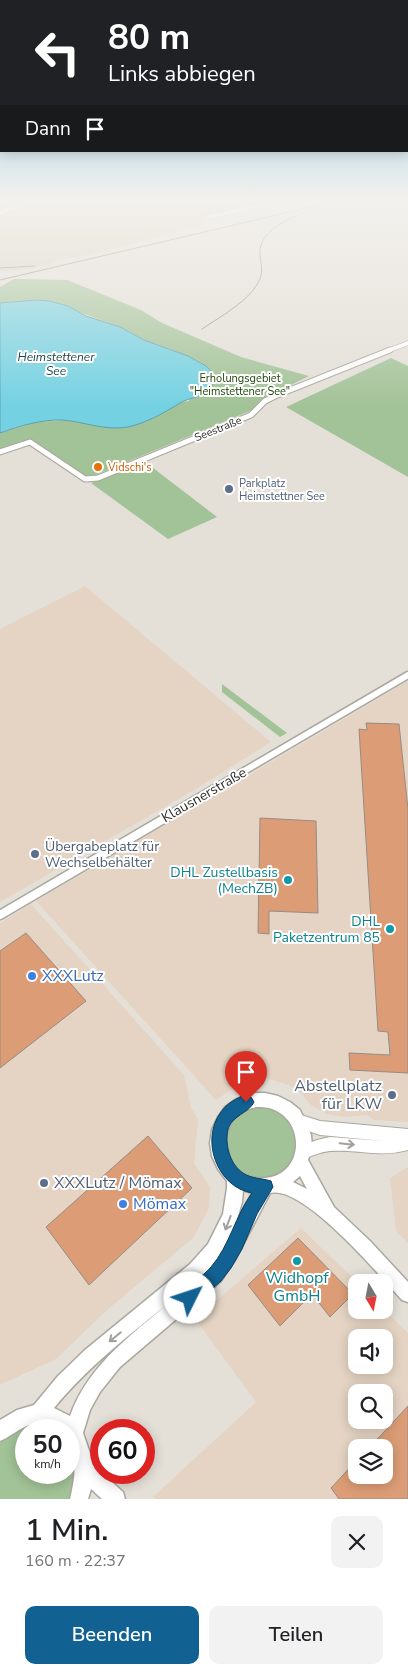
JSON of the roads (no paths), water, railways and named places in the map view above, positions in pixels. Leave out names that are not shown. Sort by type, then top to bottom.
[{"type":"main road","points":[[39,1413],[64,1382],[91,1356],[196,1270],[212,1254],[231,1216],[236,1189],[234,1176],[222,1158],[218,1138],[225,1119],[235,1108],[246,1102],[259,1100],[271,1101],[291,1112],[298,1121],[304,1140],[302,1157],[296,1171],[272,1185],[251,1208],[236,1243],[225,1263],[215,1275],[114,1361],[104,1372],[82,1406],[78,1419]]},
{"type":"main road","points":[[302,1157],[328,1211]]},
{"type":"main road","points":[[234,1176],[248,1184],[293,1188],[328,1211],[408,1294]]},
{"type":"main road","points":[[0,1432],[17,1419],[39,1413],[59,1419]]},
{"type":"main road","points":[[79,1499],[83,1484],[84,1466],[80,1446]]},
{"type":"main road","points":[[84,1466],[96,1481],[116,1499]]},
{"type":"street","name":"Seestraße","points":[[0,452],[30,442],[86,479],[98,478],[251,415],[265,401],[275,396],[408,343]]},
{"type":"street","name":"Klausnerstraße","points":[[0,915],[408,675]]},
{"type":"street","points":[[298,1121],[320,1128],[408,1136]]},
{"type":"street","points":[[302,1157],[322,1144],[337,1143],[392,1147],[408,1143]]},
{"type":"water","name":"Heimstettener See","points":[[37,300],[68,306],[86,316],[120,327],[144,340],[188,356],[206,366],[212,372],[214,382],[203,394],[148,420],[128,427],[111,428],[55,420],[31,424],[0,433],[0,303]]},
{"type":"railway","points":[[0,280],[51,268]]},
{"type":"railway","points":[[202,329],[249,294],[260,279],[262,268]]},
{"type":"place","name":"Vidschi's","points":[[98,467]]},
{"type":"place","name":"Parkplatz Heimstettner See","points":[[229,489]]},
{"type":"place","name":"Übergabeplatz für Wechselbehälter","points":[[35,854]]},
{"type":"place","name":"DHL Zustellbasis (MechZB)","points":[[288,880]]},
{"type":"place","name":"DHL Paketzentrum 85","points":[[390,929]]},
{"type":"place","name":"XXXLutz","points":[[32,976]]},
{"type":"place","name":"Abstellplatz für LKW","points":[[392,1095]]},
{"type":"place","name":"XXXLutz / Mömax","points":[[44,1183]]},
{"type":"place","name":"Mömax","points":[[123,1204]]},
{"type":"place","name":"Widhopf GmbH","points":[[297,1261]]},
{"type":"park label","name":"Erholungsgebiet \"Heimstettener See\"","points":[[240,384]]}]
